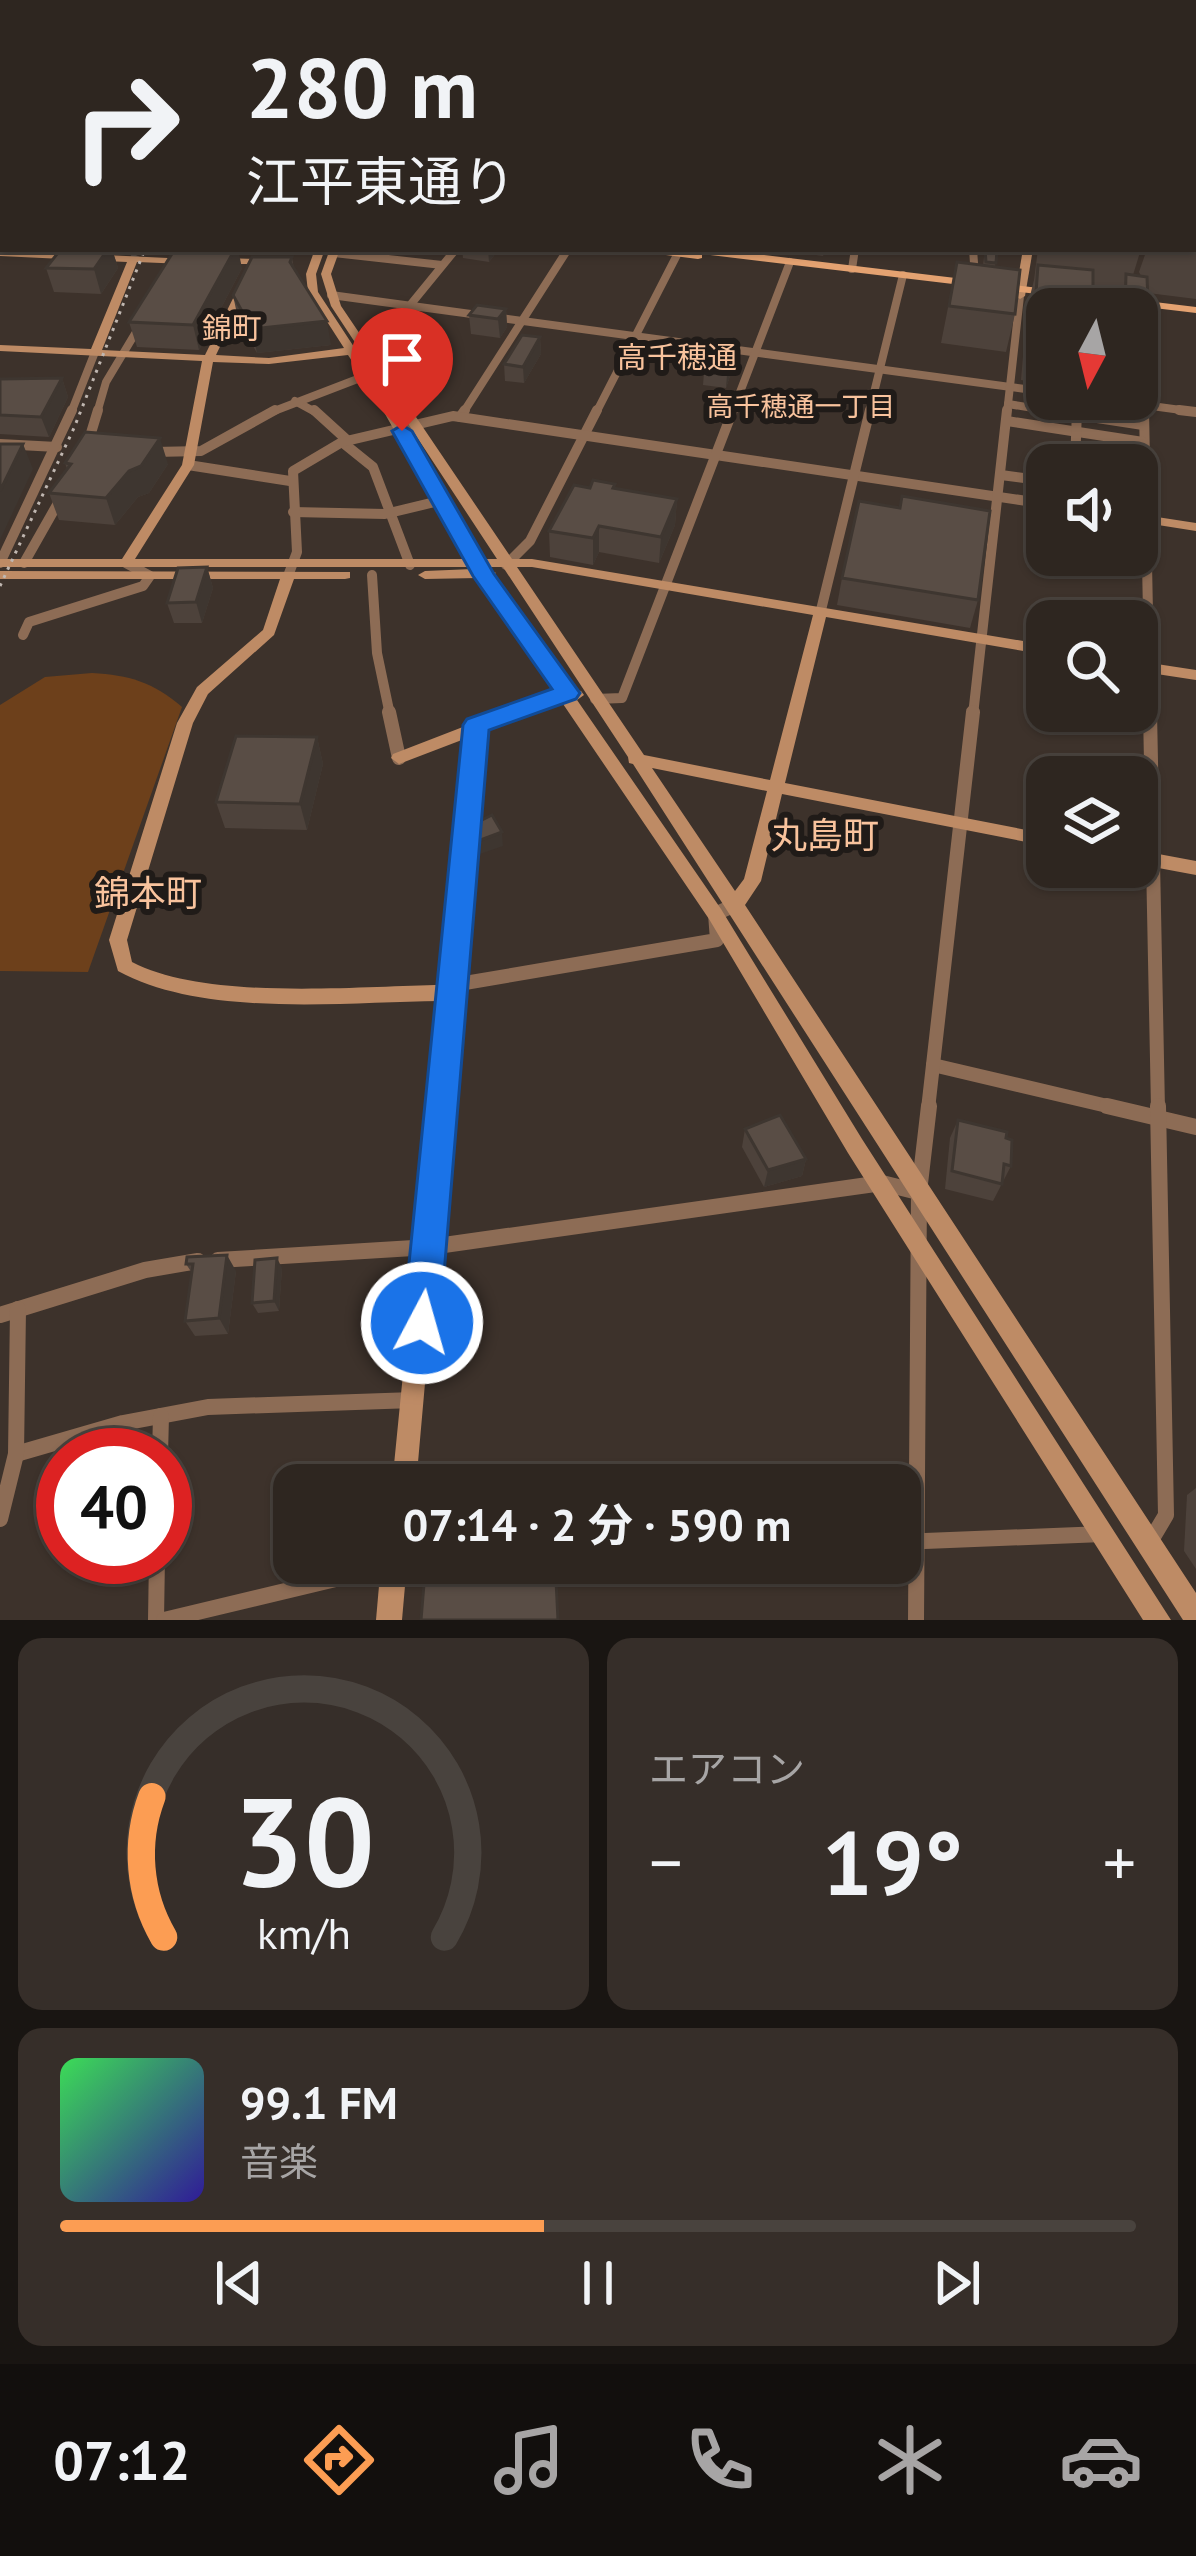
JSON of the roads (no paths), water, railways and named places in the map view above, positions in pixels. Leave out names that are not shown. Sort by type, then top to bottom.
[{"type":"main road","points":[[697,252],[1026,293]]},
{"type":"main road","points":[[789,264],[1026,293]]},
{"type":"main road","points":[[1158,308],[1196,314]]},
{"type":"street","points":[[328,252],[311,274],[313,292],[358,350],[406,425],[481,570],[715,914],[1158,1620]]},
{"type":"street","points":[[330,252],[326,274],[332,296],[368,375],[506,565],[735,905],[1196,1616]]},
{"type":"street","points":[[345,252],[442,265]]},
{"type":"street","points":[[0,348],[290,361],[358,350],[380,342],[453,252]]},
{"type":"street","points":[[460,417],[566,252]]},
{"type":"street","points":[[506,565],[530,542],[681,252]]},
{"type":"street","points":[[852,269],[855,252]]},
{"type":"street","points":[[973,252],[976,284]]},
{"type":"street","points":[[909,1464],[919,1192],[1027,252]]},
{"type":"street","points":[[0,254],[198,261]]},
{"type":"street","points":[[167,280],[178,261]]},
{"type":"street","points":[[126,563],[190,460],[209,358],[256,261],[217,261]]},
{"type":"street","points":[[132,262],[57,447],[0,563],[126,563],[372,575],[532,563],[1026,646]]},
{"type":"street","points":[[372,575],[377,653],[399,758],[568,693],[622,698],[789,264]]},
{"type":"street","points":[[715,914],[735,905],[752,881],[903,278]]},
{"type":"street","points":[[332,296],[1026,389]]},
{"type":"street","points":[[76,469],[106,382],[145,317]]},
{"type":"street","points":[[190,460],[295,400],[368,375]]},
{"type":"street","points":[[295,400],[313,409],[373,467],[410,565]]},
{"type":"street","points":[[1008,404],[1026,407]]},
{"type":"street","points":[[1158,407],[1196,412]]},
{"type":"street","points":[[715,914],[717,940],[453,989],[207,991],[150,980],[124,966],[118,940],[184,723],[202,691],[268,632],[297,552],[290,481],[300,466],[344,441],[460,417],[1026,501]]},
{"type":"street","points":[[1075,444],[1076,420]]},
{"type":"street","points":[[1110,420],[1143,425]]},
{"type":"street","points":[[1006,421],[1143,442],[1143,420]]},
{"type":"street","points":[[0,444],[57,447]]},
{"type":"street","points":[[86,448],[108,449]]},
{"type":"street","points":[[150,452],[290,481]]},
{"type":"street","points":[[1001,475],[1026,478]]},
{"type":"street","points":[[24,563],[66,490]]},
{"type":"street","points":[[293,512],[392,513],[443,500]]},
{"type":"street","points":[[1158,522],[1196,527]]},
{"type":"street","points":[[126,563],[150,576]]},
{"type":"street","points":[[0,575],[150,576],[410,565],[481,570]]},
{"type":"street","points":[[23,635],[29,622],[143,586],[150,576]]},
{"type":"street","points":[[1158,670],[1196,676]]},
{"type":"street","points":[[406,1464],[476,725]]},
{"type":"street","points":[[635,759],[1026,835]]},
{"type":"street","points":[[1158,861],[1196,868]]},
{"type":"street","points":[[1146,888],[1161,1119],[1166,1515],[1150,1543]]},
{"type":"street","points":[[933,1065],[1196,1126]]},
{"type":"street","points":[[0,1519],[16,1454],[9,1312],[186,1261],[430,1247],[882,1183],[919,1192]]},
{"type":"street","points":[[16,1454],[208,1407],[414,1400]]},
{"type":"street","points":[[161,1416],[161,1428]]},
{"type":"street","points":[[921,1541],[1106,1534]]},
{"type":"street","points":[[158,1584],[160,1620],[310,1584]]},
{"type":"street","points":[[389,1620],[392,1584]]},
{"type":"street","points":[[912,1584],[916,1620]]},
{"type":"tunnel","points":[[132,262],[137,252]]},
{"type":"railway","points":[[0,586],[74,428],[144,252]]},
{"type":"district","name":"錦町","points":[[232,327]]},
{"type":"district","name":"高千穂通","points":[[677,356]]},
{"type":"district","name":"高千穂通一丁目","points":[[801,406]]},
{"type":"district","name":"丸島町","points":[[825,834]]},
{"type":"district","name":"錦本町","points":[[148,892]]}]
